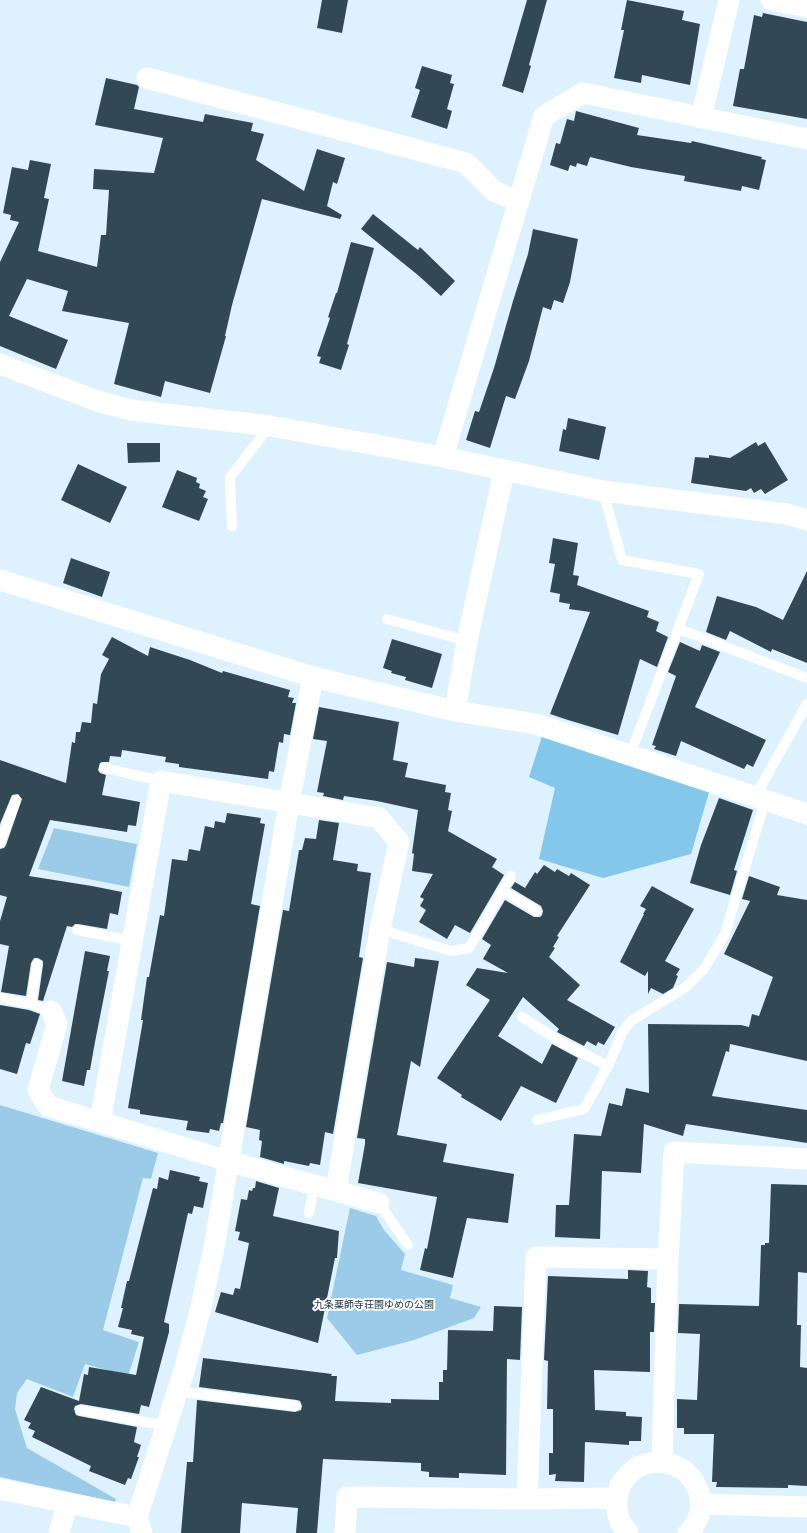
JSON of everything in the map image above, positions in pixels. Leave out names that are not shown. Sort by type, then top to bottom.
[{"type":"street","points":[[701,118],[729,0]]},
{"type":"street","points":[[771,0],[807,7]]},
{"type":"street","points":[[147,78],[466,163],[494,191],[519,202]]},
{"type":"street","points":[[443,457],[544,116],[583,93],[807,139]]},
{"type":"street","points":[[0,364],[97,401],[131,410],[270,426],[443,457],[603,491],[787,514],[807,520]]},
{"type":"street","points":[[455,711],[467,641],[504,471]]},
{"type":"street","points":[[0,580],[313,677],[455,711],[536,724],[807,814]]},
{"type":"street","points":[[0,1489],[67,1503],[140,1525],[202,1303],[212,1257],[289,803],[313,677]]},
{"type":"street","points":[[100,1122],[161,781],[379,818],[399,842],[380,929],[336,1191]]},
{"type":"street","points":[[51,1012],[58,1024],[38,1090],[48,1106],[228,1161],[380,1203]]},
{"type":"street","points":[[662,1462],[668,1259],[674,1152],[807,1159]]},
{"type":"street","points":[[527,1499],[536,1257],[668,1259]]},
{"type":"street","points":[[628,1533],[620,1522],[616,1510],[620,1485],[637,1467],[649,1463],[662,1462],[674,1465],[685,1471],[693,1480],[699,1492],[699,1516],[693,1528],[688,1533]]},
{"type":"street","points":[[345,1533],[347,1497],[527,1499],[617,1498]]},
{"type":"street","points":[[59,1533],[67,1503]]},
{"type":"street","points":[[700,1504],[807,1507]]},
{"type":"lane","points":[[232,526],[230,477],[270,426]]},
{"type":"lane","points":[[603,491],[622,560],[699,574],[630,755]]},
{"type":"lane","points":[[387,619],[467,641]]},
{"type":"lane","points":[[679,629],[807,678]]},
{"type":"lane","points":[[537,1120],[584,1109],[608,1066],[622,1033],[631,1021],[686,987],[704,968],[725,934],[760,799],[807,704]]},
{"type":"lane","points":[[104,768],[161,781]]},
{"type":"lane","points":[[0,843],[16,800]]},
{"type":"lane","points":[[380,929],[451,951],[469,948],[511,876]]},
{"type":"lane","points":[[503,891],[537,911]]},
{"type":"lane","points":[[77,930],[133,941]]},
{"type":"lane","points":[[31,1004],[37,964]]},
{"type":"lane","points":[[0,998],[31,1004],[51,1012]]},
{"type":"lane","points":[[522,1017],[561,1042],[608,1066]]},
{"type":"lane","points":[[309,1213],[314,1186]]},
{"type":"lane","points":[[380,1203],[408,1245]]},
{"type":"lane","points":[[177,1391],[296,1406]]},
{"type":"lane","points":[[80,1410],[167,1426]]},
{"type":"green space","points":[[54,828],[137,844],[129,887],[38,869]]},
{"type":"green space","points":[[0,1105],[158,1153],[151,1179],[143,1178],[103,1330],[139,1342],[128,1376],[85,1364],[73,1397],[27,1379],[17,1393],[15,1409],[27,1448],[116,1499],[115,1502],[0,1477]]},
{"type":"green space","name":"九条薬師寺荘園ゆめの公園","points":[[350,1208],[376,1216],[384,1230],[405,1254],[401,1270],[453,1285],[450,1298],[481,1307],[474,1318],[414,1340],[357,1355],[327,1318]]},
{"type":"shaded area","points":[[542,736],[710,789],[691,854],[603,878],[539,859],[555,788],[529,777]]},
{"type":"building","points":[[322,0],[348,0],[342,33],[317,28]]},
{"type":"building","points":[[527,0],[547,0],[523,93],[502,86]]},
{"type":"building","points":[[627,0],[684,11],[682,20],[700,24],[690,85],[642,75],[641,83],[614,78],[624,30],[621,30]]},
{"type":"building","points":[[763,13],[807,22],[807,119],[733,106],[740,69],[744,69],[754,15],[762,17]]},
{"type":"building","points":[[422,66],[452,75],[450,83],[454,84],[447,109],[452,111],[447,129],[411,117],[420,90],[415,88]]},
{"type":"building","points":[[106,78],[137,85],[139,87],[134,109],[203,122],[205,114],[253,123],[251,131],[264,134],[256,160],[304,191],[317,149],[345,158],[337,184],[333,182],[327,206],[342,215],[340,219],[262,199],[232,305],[226,336],[210,393],[165,381],[161,397],[114,384],[129,323],[62,311],[68,291],[27,279],[9,316],[68,340],[56,369],[0,346],[0,262],[19,222],[10,220],[11,215],[3,213],[12,167],[28,170],[30,160],[51,164],[44,198],[49,199],[38,251],[97,267],[101,235],[106,235],[109,190],[93,189],[94,169],[154,173],[163,138],[95,125]]},
{"type":"building","points":[[576,111],[639,128],[637,135],[691,143],[692,141],[762,157],[761,159],[766,160],[759,190],[742,186],[741,191],[684,181],[685,176],[631,167],[590,157],[587,166],[577,163],[576,167],[570,165],[568,171],[550,165],[556,143],[560,144],[567,119],[574,121]]},
{"type":"building","points":[[373,214],[418,250],[420,247],[455,281],[441,296],[419,276],[361,229]]},
{"type":"building","points":[[533,229],[578,239],[570,282],[563,303],[554,300],[551,310],[543,307],[529,361],[515,399],[506,396],[490,448],[466,440],[475,411],[479,412],[494,368],[528,254]]},
{"type":"building","points":[[351,242],[374,248],[341,370],[319,363],[321,357],[317,356],[330,318],[328,317],[337,293]]},
{"type":"building","points":[[568,418],[606,427],[599,460],[559,451],[563,429],[566,430]]},
{"type":"building","points":[[756,442],[758,446],[765,442],[788,480],[765,494],[761,489],[754,493],[751,488],[746,491],[691,483],[695,457],[709,458],[709,455],[730,458]]},
{"type":"building","points":[[127,443],[160,443],[160,462],[128,463]]},
{"type":"building","points":[[78,464],[127,487],[110,523],[61,500]]},
{"type":"building","points":[[177,470],[197,478],[196,482],[200,484],[199,488],[206,491],[203,497],[208,499],[199,521],[162,507]]},
{"type":"building","points":[[553,538],[578,543],[573,575],[579,576],[577,585],[649,611],[647,617],[659,622],[656,631],[668,637],[657,667],[640,659],[618,735],[550,714],[590,612],[569,609],[570,604],[559,602],[560,594],[550,592],[555,564],[549,563]]},
{"type":"building","points":[[71,558],[110,572],[102,597],[63,583]]},
{"type":"building","points":[[807,571],[807,663],[772,649],[771,652],[730,631],[726,640],[706,632],[717,596],[756,607],[783,620]]},
{"type":"building","points":[[112,637],[148,656],[150,647],[190,660],[222,673],[223,671],[290,690],[288,697],[294,698],[292,703],[296,703],[290,735],[284,734],[283,743],[279,742],[274,772],[269,771],[268,779],[179,767],[179,764],[165,762],[166,757],[122,750],[121,757],[110,756],[109,762],[100,763],[98,770],[100,773],[106,775],[102,795],[140,802],[136,826],[128,825],[127,832],[50,820],[29,876],[122,892],[118,915],[110,913],[107,929],[78,924],[75,924],[72,927],[67,926],[43,1001],[38,1000],[43,961],[38,958],[34,958],[31,963],[26,996],[1,992],[9,946],[0,944],[0,921],[7,897],[0,895],[0,849],[4,848],[6,845],[22,799],[18,794],[12,795],[0,824],[0,760],[66,783],[72,742],[75,743],[76,732],[80,732],[82,722],[91,723],[93,703],[97,704],[101,674],[109,659],[102,655]]},
{"type":"building","points":[[392,639],[442,654],[432,688],[405,680],[406,677],[391,673],[392,671],[383,668]]},
{"type":"building","points":[[680,642],[700,651],[702,645],[720,652],[695,707],[766,740],[753,767],[747,764],[744,769],[681,741],[676,756],[654,749],[656,746],[652,745],[676,676],[668,672]]},
{"type":"building","points":[[319,707],[399,722],[393,760],[408,763],[405,777],[446,785],[445,792],[451,793],[448,810],[452,811],[448,831],[497,859],[492,867],[504,875],[470,933],[455,925],[447,939],[419,922],[426,910],[420,906],[424,899],[420,897],[433,874],[412,871],[414,854],[412,853],[418,810],[377,801],[344,796],[343,800],[323,796],[324,793],[317,792],[327,741],[313,739]]},
{"type":"building","points":[[719,798],[753,810],[734,870],[737,871],[730,895],[690,883],[701,845]]},
{"type":"building","points":[[227,813],[261,818],[260,823],[265,824],[251,904],[260,906],[223,1123],[221,1123],[219,1131],[210,1129],[209,1133],[186,1130],[188,1121],[140,1114],[140,1110],[128,1108],[143,1020],[141,1020],[147,977],[149,977],[160,915],[164,916],[172,859],[187,861],[189,849],[200,851],[205,826],[214,828],[215,821],[225,823]]},
{"type":"building","points":[[319,820],[339,823],[333,860],[358,864],[357,871],[371,873],[359,957],[363,958],[333,1134],[325,1132],[320,1165],[310,1163],[309,1166],[284,1161],[284,1164],[260,1157],[262,1141],[259,1140],[260,1130],[246,1127],[283,910],[289,911],[299,850],[302,850],[305,838],[316,839]]},
{"type":"building","points":[[544,865],[555,872],[557,869],[569,876],[571,873],[590,885],[557,936],[559,937],[553,947],[555,948],[549,957],[580,985],[567,1000],[615,1027],[604,1045],[598,1042],[596,1046],[587,1041],[584,1046],[557,1032],[559,1029],[523,997],[498,1036],[542,1064],[552,1044],[578,1058],[556,1103],[521,1086],[501,1121],[461,1097],[462,1095],[437,1078],[490,1000],[466,985],[477,968],[508,973],[483,959],[491,945],[482,939],[505,900],[534,917],[540,917],[542,915],[543,911],[541,906],[511,888],[515,882],[525,888],[535,872],[537,874]]},
{"type":"building","points":[[749,876],[780,887],[777,895],[807,900],[807,1061],[730,1044],[729,1052],[726,1051],[712,1096],[807,1110],[807,1143],[686,1124],[683,1136],[644,1124],[641,1173],[602,1171],[600,1239],[555,1237],[556,1205],[569,1205],[574,1134],[601,1136],[609,1103],[622,1106],[626,1088],[649,1093],[648,1024],[741,1025],[749,1027],[752,1014],[759,1016],[773,977],[724,954],[750,901],[742,899]]},
{"type":"building","points":[[652,886],[694,909],[665,961],[680,969],[676,975],[678,976],[673,988],[663,994],[651,988],[648,994],[648,971],[645,976],[620,962],[644,914],[646,909],[640,906]]},
{"type":"building","points":[[85,951],[110,956],[107,971],[109,971],[90,1070],[87,1070],[84,1086],[62,1081]]},
{"type":"building","points":[[415,958],[439,961],[420,1067],[411,1061],[397,1135],[447,1144],[443,1162],[514,1174],[508,1223],[467,1218],[453,1278],[420,1270],[425,1248],[427,1249],[437,1197],[358,1183],[365,1139],[357,1138],[387,962],[414,967]]},
{"type":"building","points":[[0,1005],[29,1010],[40,1014],[30,1044],[26,1043],[17,1074],[0,1069]]},
{"type":"building","points":[[170,1170],[200,1177],[199,1181],[208,1183],[203,1208],[194,1206],[192,1214],[188,1213],[164,1322],[169,1324],[169,1332],[149,1407],[141,1405],[139,1414],[81,1404],[75,1406],[74,1409],[76,1415],[79,1416],[137,1427],[134,1442],[141,1445],[137,1457],[139,1457],[131,1479],[128,1478],[125,1485],[89,1471],[91,1466],[32,1437],[35,1431],[28,1428],[31,1423],[24,1420],[41,1387],[79,1401],[84,1374],[88,1375],[89,1367],[136,1375],[144,1337],[131,1334],[132,1330],[118,1327],[123,1308],[121,1308],[153,1188],[157,1189],[159,1177],[168,1180]]},
{"type":"building","points":[[256,1181],[279,1188],[273,1216],[339,1231],[337,1258],[335,1258],[318,1343],[215,1312],[221,1292],[233,1295],[235,1288],[240,1289],[249,1243],[238,1240],[240,1232],[235,1231],[241,1199],[247,1200],[249,1190],[252,1191],[253,1188],[255,1188]]},
{"type":"building","points":[[771,1184],[807,1185],[807,1273],[798,1272],[797,1325],[801,1325],[800,1367],[807,1368],[807,1486],[788,1485],[788,1488],[716,1487],[717,1482],[712,1482],[714,1434],[684,1434],[684,1428],[677,1428],[677,1399],[697,1400],[700,1334],[678,1333],[679,1304],[759,1306],[761,1245],[769,1243]]},
{"type":"building","points":[[628,1270],[648,1271],[647,1287],[651,1288],[651,1303],[655,1303],[654,1332],[650,1332],[650,1372],[594,1370],[595,1410],[626,1412],[626,1416],[642,1417],[641,1441],[629,1441],[629,1445],[585,1442],[584,1482],[555,1481],[556,1474],[549,1475],[549,1453],[553,1453],[553,1409],[547,1409],[548,1361],[544,1360],[548,1276],[628,1279]]},
{"type":"building","points":[[494,1306],[522,1307],[520,1360],[507,1359],[506,1475],[459,1473],[459,1478],[429,1477],[429,1472],[421,1471],[421,1463],[323,1459],[317,1533],[296,1533],[298,1508],[242,1503],[240,1533],[181,1533],[187,1462],[193,1462],[197,1400],[295,1412],[301,1410],[302,1406],[300,1401],[297,1400],[199,1387],[203,1358],[332,1374],[331,1376],[337,1376],[335,1401],[391,1403],[391,1399],[439,1400],[439,1382],[443,1382],[443,1370],[447,1370],[448,1330],[493,1331]]}]
